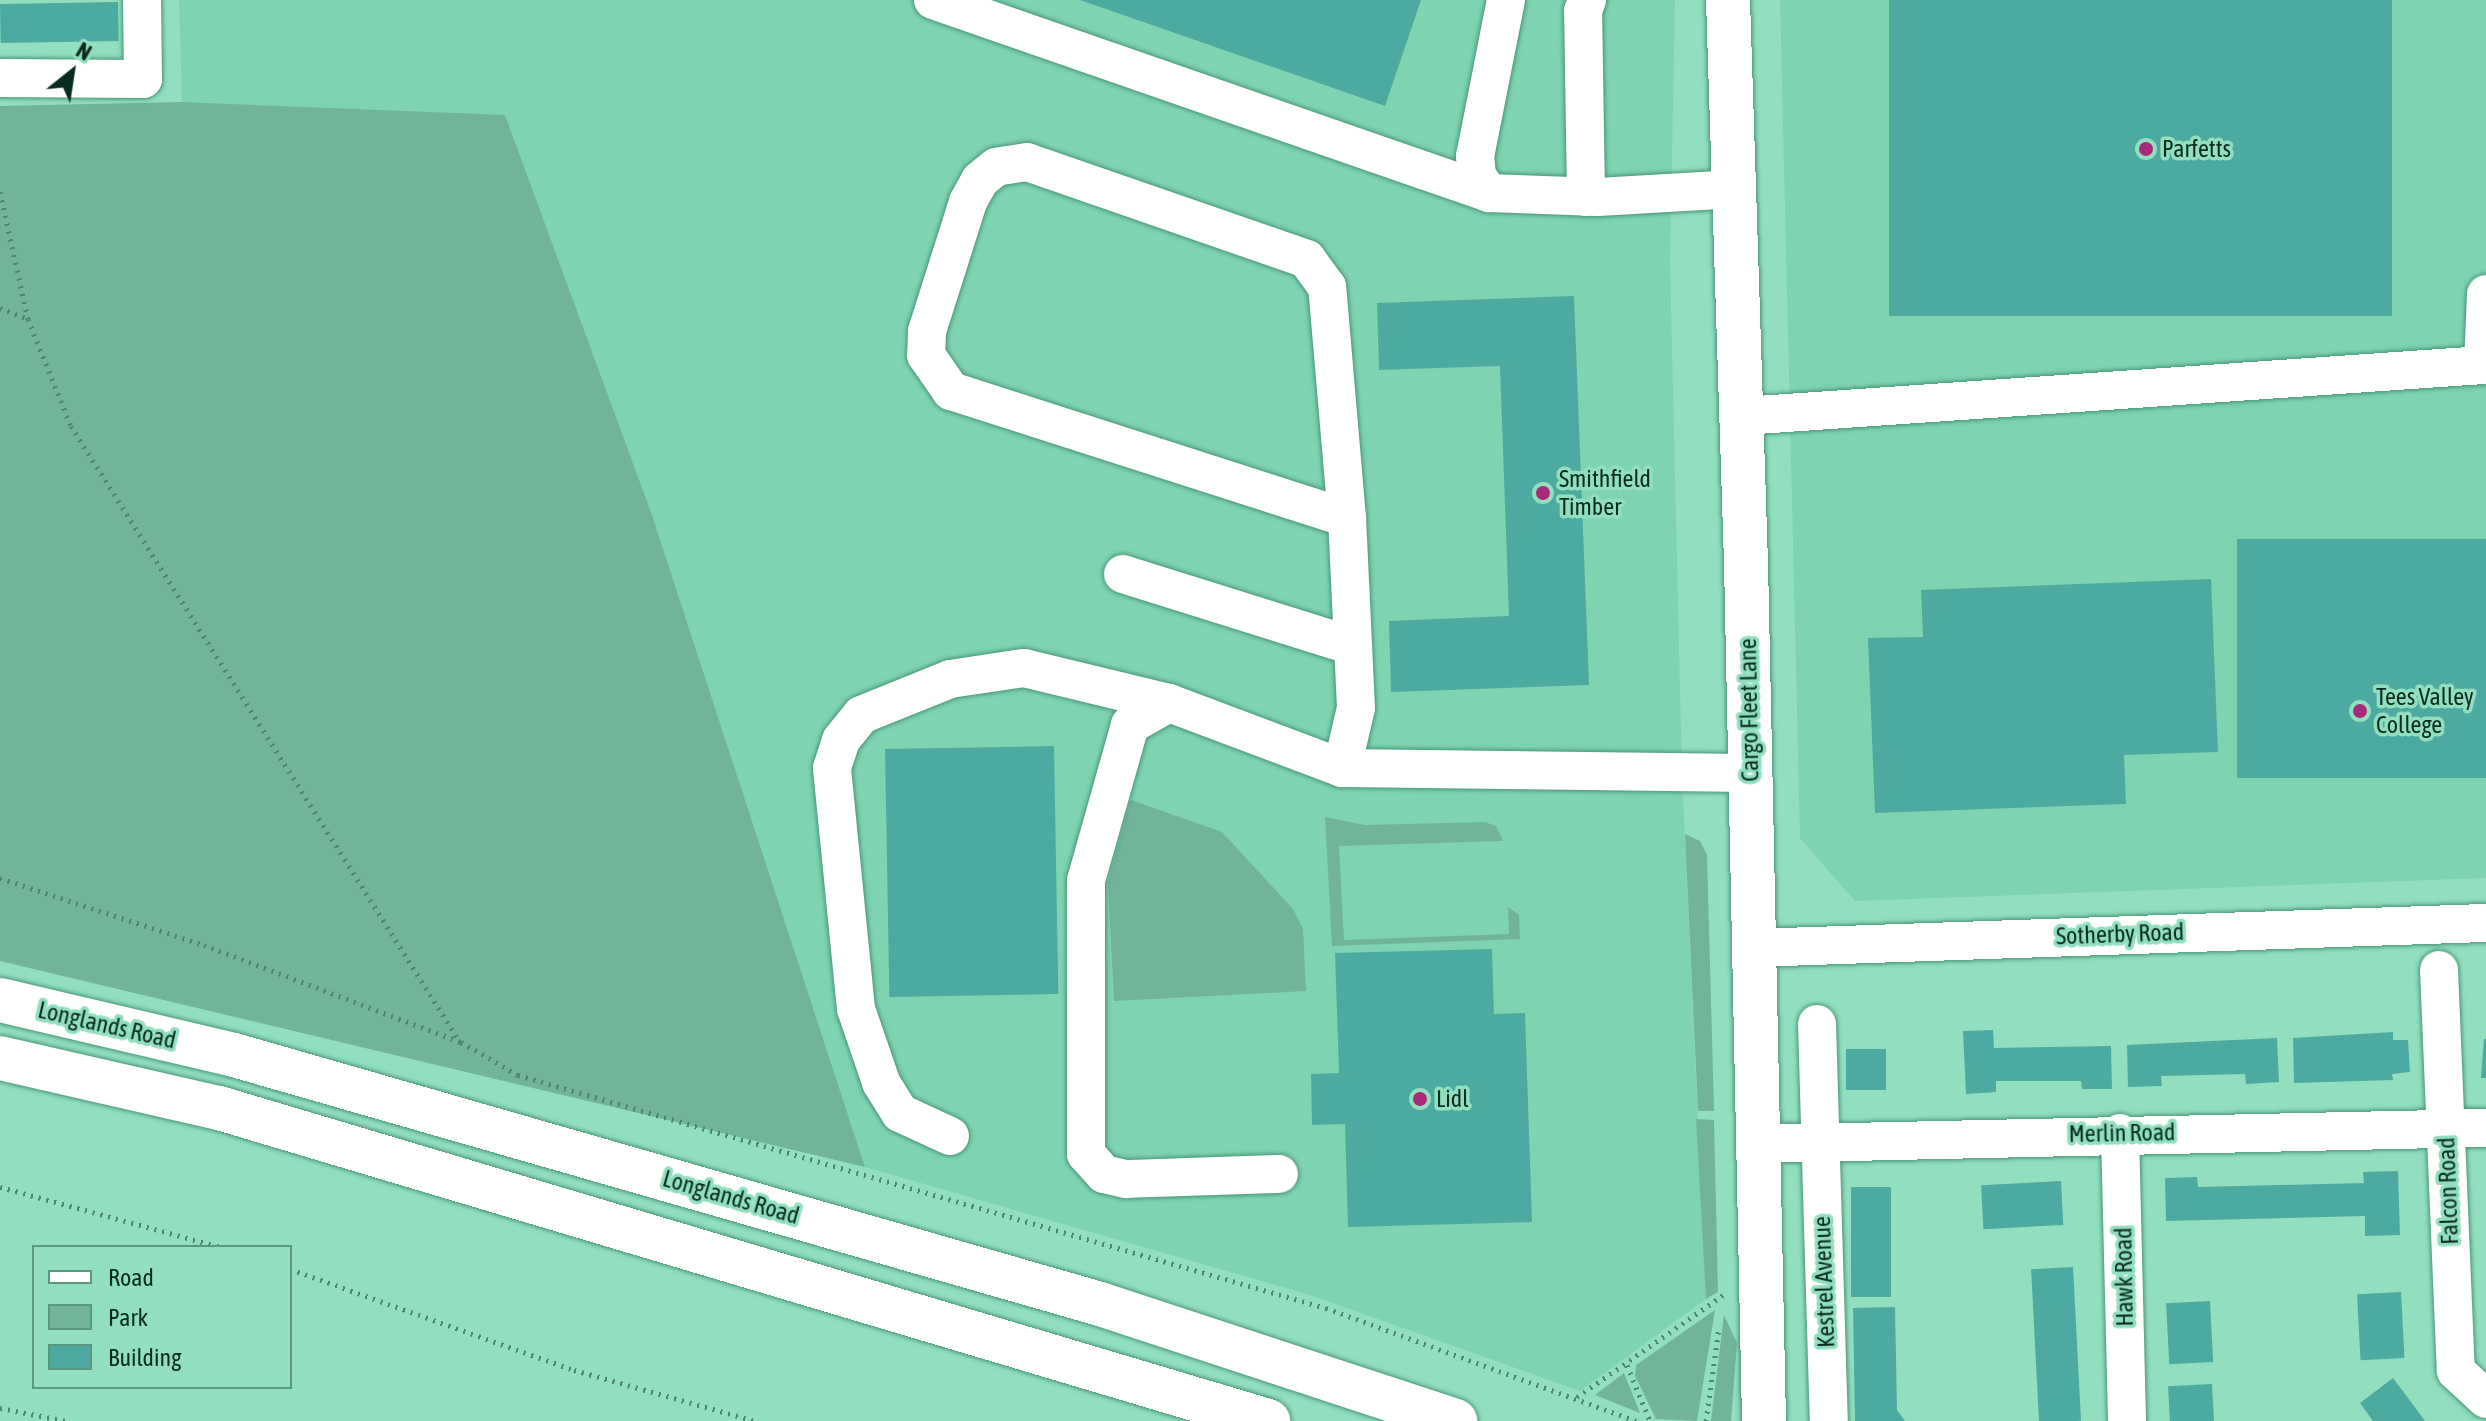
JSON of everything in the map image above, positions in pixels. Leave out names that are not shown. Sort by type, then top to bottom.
[{"type":"main road","name":"Cargo Fleet Lane","points":[[1728,0],[1743,416],[1764,1421]]},
{"type":"main road","name":"Longlands Road","points":[[0,1000],[234,1055],[1100,1304],[1455,1421]]},
{"type":"main road","points":[[0,1058],[219,1108],[1268,1421]]},
{"type":"street","points":[[0,78],[143,79],[142,0]]},
{"type":"street","points":[[933,0],[1489,193],[1586,197],[1736,189]]},
{"type":"street","points":[[1489,193],[1477,176],[1475,156],[1506,0]]},
{"type":"street","points":[[1586,197],[1583,11],[1587,0]]},
{"type":"street","points":[[1342,768],[1355,728],[1347,518],[1327,287],[1307,259],[1027,162],[996,167],[980,180],[968,202],[927,331],[926,355],[933,372],[951,391],[1347,518]]},
{"type":"street","points":[[1743,416],[2483,365],[2486,294]]},
{"type":"street","points":[[1123,574],[1350,645]]},
{"type":"street","points":[[950,1136],[900,1113],[881,1082],[856,1009],[832,768],[841,740],[861,715],[910,692],[988,670],[1024,668],[1065,674],[1169,703],[1342,768],[1750,773]]},
{"type":"street","points":[[1169,703],[1130,725],[1086,881],[1086,1154],[1104,1174],[1126,1179],[1279,1174]]},
{"type":"street","name":"Sotherby Road","points":[[1754,948],[2486,923]]},
{"type":"street","name":"Falcon Road","points":[[2439,970],[2456,1371],[2486,1399]]},
{"type":"street","name":"Kestrel Avenue","points":[[1817,1024],[1829,1421]]},
{"type":"street","name":"Merlin Road","points":[[1758,1144],[2120,1133],[2486,1128]]},
{"type":"street","name":"Hawk Road","points":[[2120,1133],[2127,1421]]},
{"type":"path","points":[[0,192],[28,319],[71,426],[461,1042]]},
{"type":"path","points":[[0,308],[28,319]]},
{"type":"path","points":[[0,878],[204,945],[461,1042],[518,1075],[1326,1308],[1636,1421]]},
{"type":"path","points":[[0,1187],[214,1245]]},
{"type":"path","points":[[292,1270],[574,1370],[756,1421]]},
{"type":"path","points":[[1576,1397],[1627,1365],[1727,1292]]},
{"type":"path","points":[[1706,1421],[1720,1322]]},
{"type":"path","points":[[1627,1365],[1650,1421]]},
{"type":"path","points":[[0,1408],[66,1421]]},
{"type":"path","points":[[1619,1414],[1623,1421]]},
{"type":"shaded area","points":[[179,0],[1675,0],[1670,262],[1682,773],[1706,1299],[1580,1391],[1310,1295],[865,1167],[652,515],[505,116],[182,102]]},
{"type":"shaded area","points":[[1780,0],[2486,0],[2486,878],[1855,901],[1800,838]]},
{"type":"green space","points":[[182,102],[505,115],[652,515],[865,1167],[0,961],[0,106]]},
{"type":"green space","points":[[1131,800],[1222,832],[1293,909],[1303,929],[1306,991],[1114,1001],[1108,883]]},
{"type":"green space","points":[[1325,817],[1365,825],[1485,822],[1496,826],[1503,841],[1339,846],[1344,940],[1509,934],[1508,907],[1519,915],[1520,939],[1332,946]]},
{"type":"green space","points":[[1685,834],[1700,841],[1707,855],[1714,1111],[1698,1111]]},
{"type":"green space","points":[[1696,1119],[1714,1120],[1718,1292],[1706,1299]]},
{"type":"green space","points":[[1715,1310],[1697,1421],[1656,1419],[1635,1376],[1636,1365]]},
{"type":"green space","points":[[1724,1315],[1737,1343],[1731,1421],[1711,1421]]},
{"type":"green space","points":[[1624,1373],[1640,1413],[1595,1395]]},
{"type":"building","points":[[1080,0],[1421,0],[1385,106]]},
{"type":"building","name":"Parfetts","points":[[1889,0],[2392,0],[2392,316],[1889,316]]},
{"type":"building","points":[[118,2],[119,41],[1,43],[0,4]]},
{"type":"building","name":"Smithfield Timber","points":[[1574,296],[1589,685],[1391,692],[1389,621],[1509,616],[1500,366],[1379,370],[1377,303]]},
{"type":"building","name":"Tees Valley College","points":[[2237,539],[2486,539],[2486,778],[2237,778]]},
{"type":"building","points":[[2211,579],[2218,752],[2124,755],[2126,804],[1875,813],[1868,638],[1923,637],[1921,590]]},
{"type":"building","points":[[1054,746],[1058,994],[889,997],[885,749]]},
{"type":"building","name":"Lidl","points":[[1492,949],[1494,1014],[1525,1013],[1532,1222],[1348,1227],[1345,1124],[1312,1125],[1311,1074],[1339,1073],[1335,953]]},
{"type":"building","points":[[1993,1030],[1994,1048],[2111,1046],[2112,1089],[2082,1089],[2081,1081],[1996,1081],[1996,1092],[1966,1094],[1963,1031]]},
{"type":"building","points":[[2393,1032],[2393,1040],[2408,1040],[2410,1072],[2392,1074],[2393,1080],[2294,1083],[2293,1038]]},
{"type":"building","points":[[2277,1038],[2279,1082],[2246,1084],[2245,1074],[2161,1076],[2162,1086],[2128,1087],[2127,1045]]},
{"type":"building","points":[[2484,1039],[2486,1078],[2481,1078]]},
{"type":"building","points":[[1846,1049],[1886,1049],[1886,1090],[1846,1090]]},
{"type":"building","points":[[2398,1171],[2400,1235],[2365,1236],[2365,1216],[2166,1221],[2165,1178],[2197,1177],[2198,1187],[2364,1183],[2363,1172]]},
{"type":"building","points":[[2061,1181],[2063,1225],[1983,1229],[1981,1185]]},
{"type":"building","points":[[1851,1187],[1891,1187],[1891,1297],[1851,1297]]},
{"type":"building","points":[[2073,1267],[2081,1421],[2039,1421],[2031,1269]]},
{"type":"building","points":[[2401,1292],[2404,1358],[2361,1360],[2357,1294]]},
{"type":"building","points":[[2210,1301],[2213,1362],[2169,1364],[2166,1303]]},
{"type":"building","points":[[1895,1307],[1897,1410],[1905,1421],[1855,1421],[1853,1308]]},
{"type":"building","points":[[2393,1378],[2425,1421],[2373,1421],[2360,1403]]},
{"type":"building","points":[[2212,1384],[2214,1421],[2170,1421],[2168,1386]]},
{"type":"place","name":"Parfetts","points":[[2146,149]]},
{"type":"place","name":"Smithfield Timber","points":[[1543,493]]},
{"type":"place","name":"Tees Valley College","points":[[2360,711]]},
{"type":"place","name":"Lidl","points":[[1420,1099]]}]
